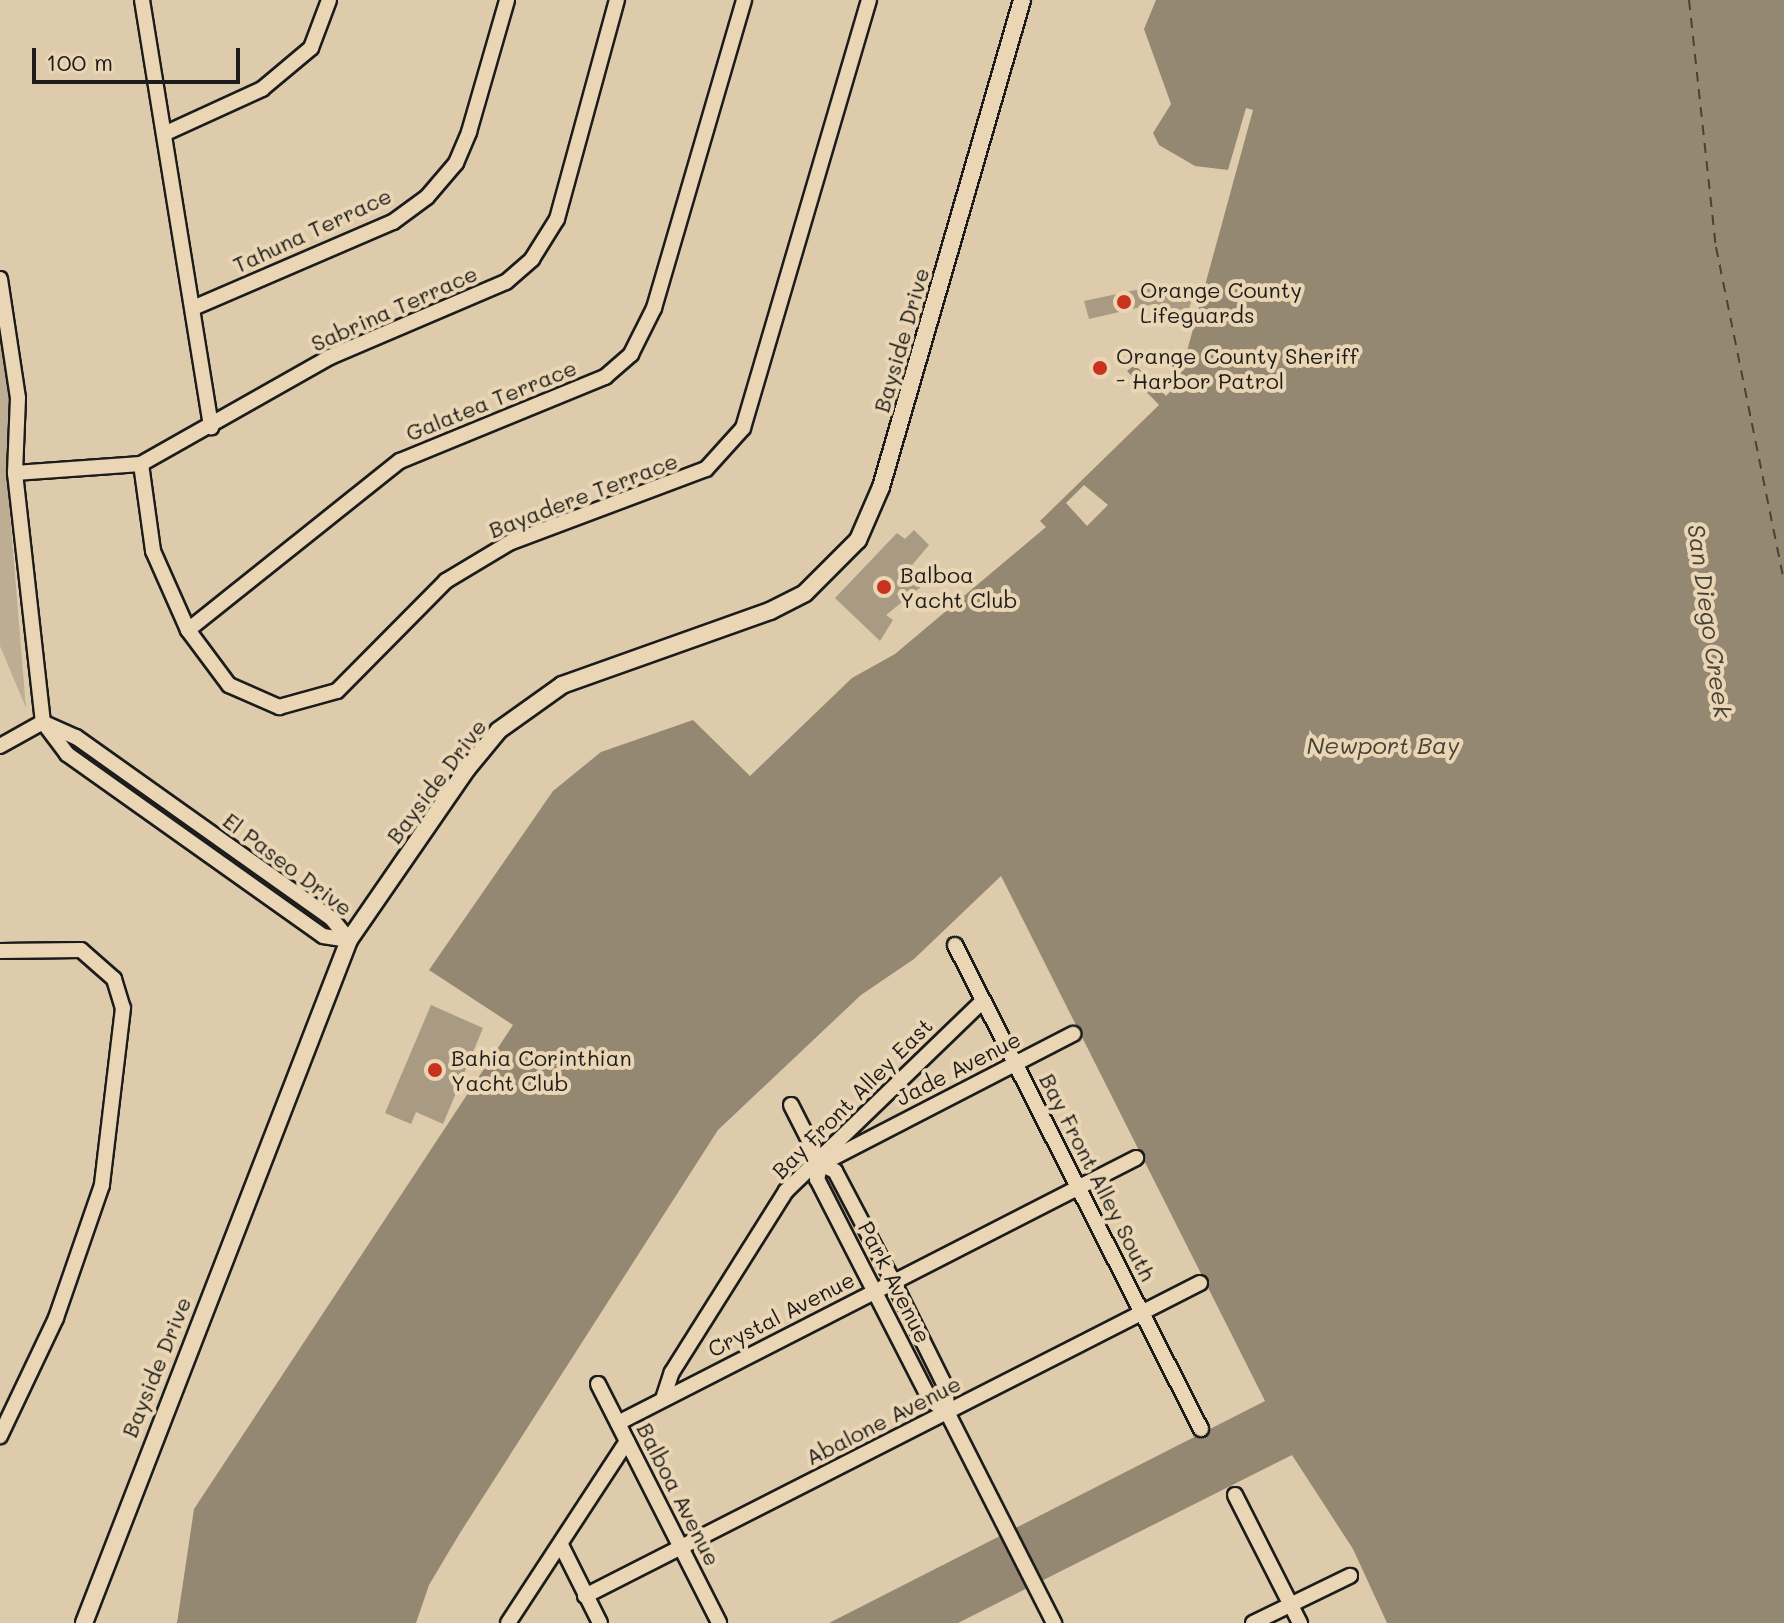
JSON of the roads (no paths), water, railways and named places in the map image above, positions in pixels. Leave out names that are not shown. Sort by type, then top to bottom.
[{"type":"main road","name":"Bayside Drive","points":[[84,1623],[349,940],[467,769],[536,700],[592,672],[770,611],[823,578],[858,540],[881,487],[1022,0]]},
{"type":"street","points":[[142,0],[166,133],[211,427]]},
{"type":"street","points":[[166,133],[262,89],[311,48],[329,0]]},
{"type":"street","name":"Tahuna Terrace","points":[[193,308],[393,222],[427,197],[456,163],[469,132],[507,0]]},
{"type":"street","name":"Sabrina Terrace","points":[[15,473],[141,464],[330,357],[506,282],[532,259],[557,219],[617,0]]},
{"type":"street","name":"Galatea Terrace","points":[[188,630],[400,461],[592,383],[631,354],[654,308],[744,0]]},
{"type":"street","name":"Bayadere Terrace","points":[[141,464],[153,551],[188,630],[206,660],[244,695],[279,707],[315,700],[358,672],[414,610],[476,562],[509,543],[673,486],[728,450],[753,401],[869,0]]},
{"type":"street","points":[[0,279],[18,398],[15,473],[43,722],[0,746]]},
{"type":"street","name":"El Paseo Drive","points":[[43,722],[76,737],[332,919],[349,940]]},
{"type":"street","name":"Bay Front Alley South","points":[[955,945],[1201,1429]]},
{"type":"street","points":[[0,951],[61,946],[100,961],[123,1008],[102,1185],[56,1318],[0,1436]]},
{"type":"street","name":"Bay Front Alley East","points":[[663,1399],[672,1372],[786,1191],[983,1001]]},
{"type":"street","name":"Jade Avenue","points":[[820,1161],[1073,1034]]},
{"type":"street","name":"Park Avenue","points":[[791,1105],[820,1161],[835,1171],[893,1281],[946,1388],[947,1412],[1054,1623]]},
{"type":"street","name":"Crystal Avenue","points":[[618,1423],[1136,1158]]},
{"type":"street","name":"Park Avenue","points":[[820,1161],[817,1179],[930,1400],[947,1412]]},
{"type":"street","name":"Abalone Avenue","points":[[585,1596],[1200,1283]]},
{"type":"street","name":"Balboa Avenue","points":[[598,1384],[719,1623]]},
{"type":"street","points":[[508,1623],[627,1441]]},
{"type":"street","points":[[1235,1495],[1300,1623]]},
{"type":"street","points":[[561,1545],[600,1623]]},
{"type":"street","points":[[1253,1623],[1350,1576]]},
{"type":"water","name":"Newport Bay","points":[[1156,0],[1784,0],[1784,1623],[1387,1623],[1353,1549],[1292,1455],[958,1623],[829,1623],[1265,1401],[1001,876],[914,959],[861,995],[718,1130],[460,1533],[429,1585],[416,1623],[177,1623],[194,1509],[513,1025],[429,970],[553,791],[601,752],[693,720],[750,776],[852,678],[895,654],[1046,527],[1040,521],[1159,405],[1127,371],[1135,365],[1166,396],[1178,384],[1253,110],[1246,108],[1228,170],[1195,166],[1159,145],[1153,133],[1171,104],[1144,29]]},
{"type":"place","name":"Orange County Lifeguards","points":[[1124,302]]},
{"type":"place","name":"Orange County Sheriff - Harbor Patrol","points":[[1100,368]]},
{"type":"place","name":"Balboa Yacht Club","points":[[884,587]]},
{"type":"place","name":"Bahia Corinthian Yacht Club","points":[[435,1070]]},
{"type":"water label","name":"San Diego Creek","points":[[1710,621]]}]
